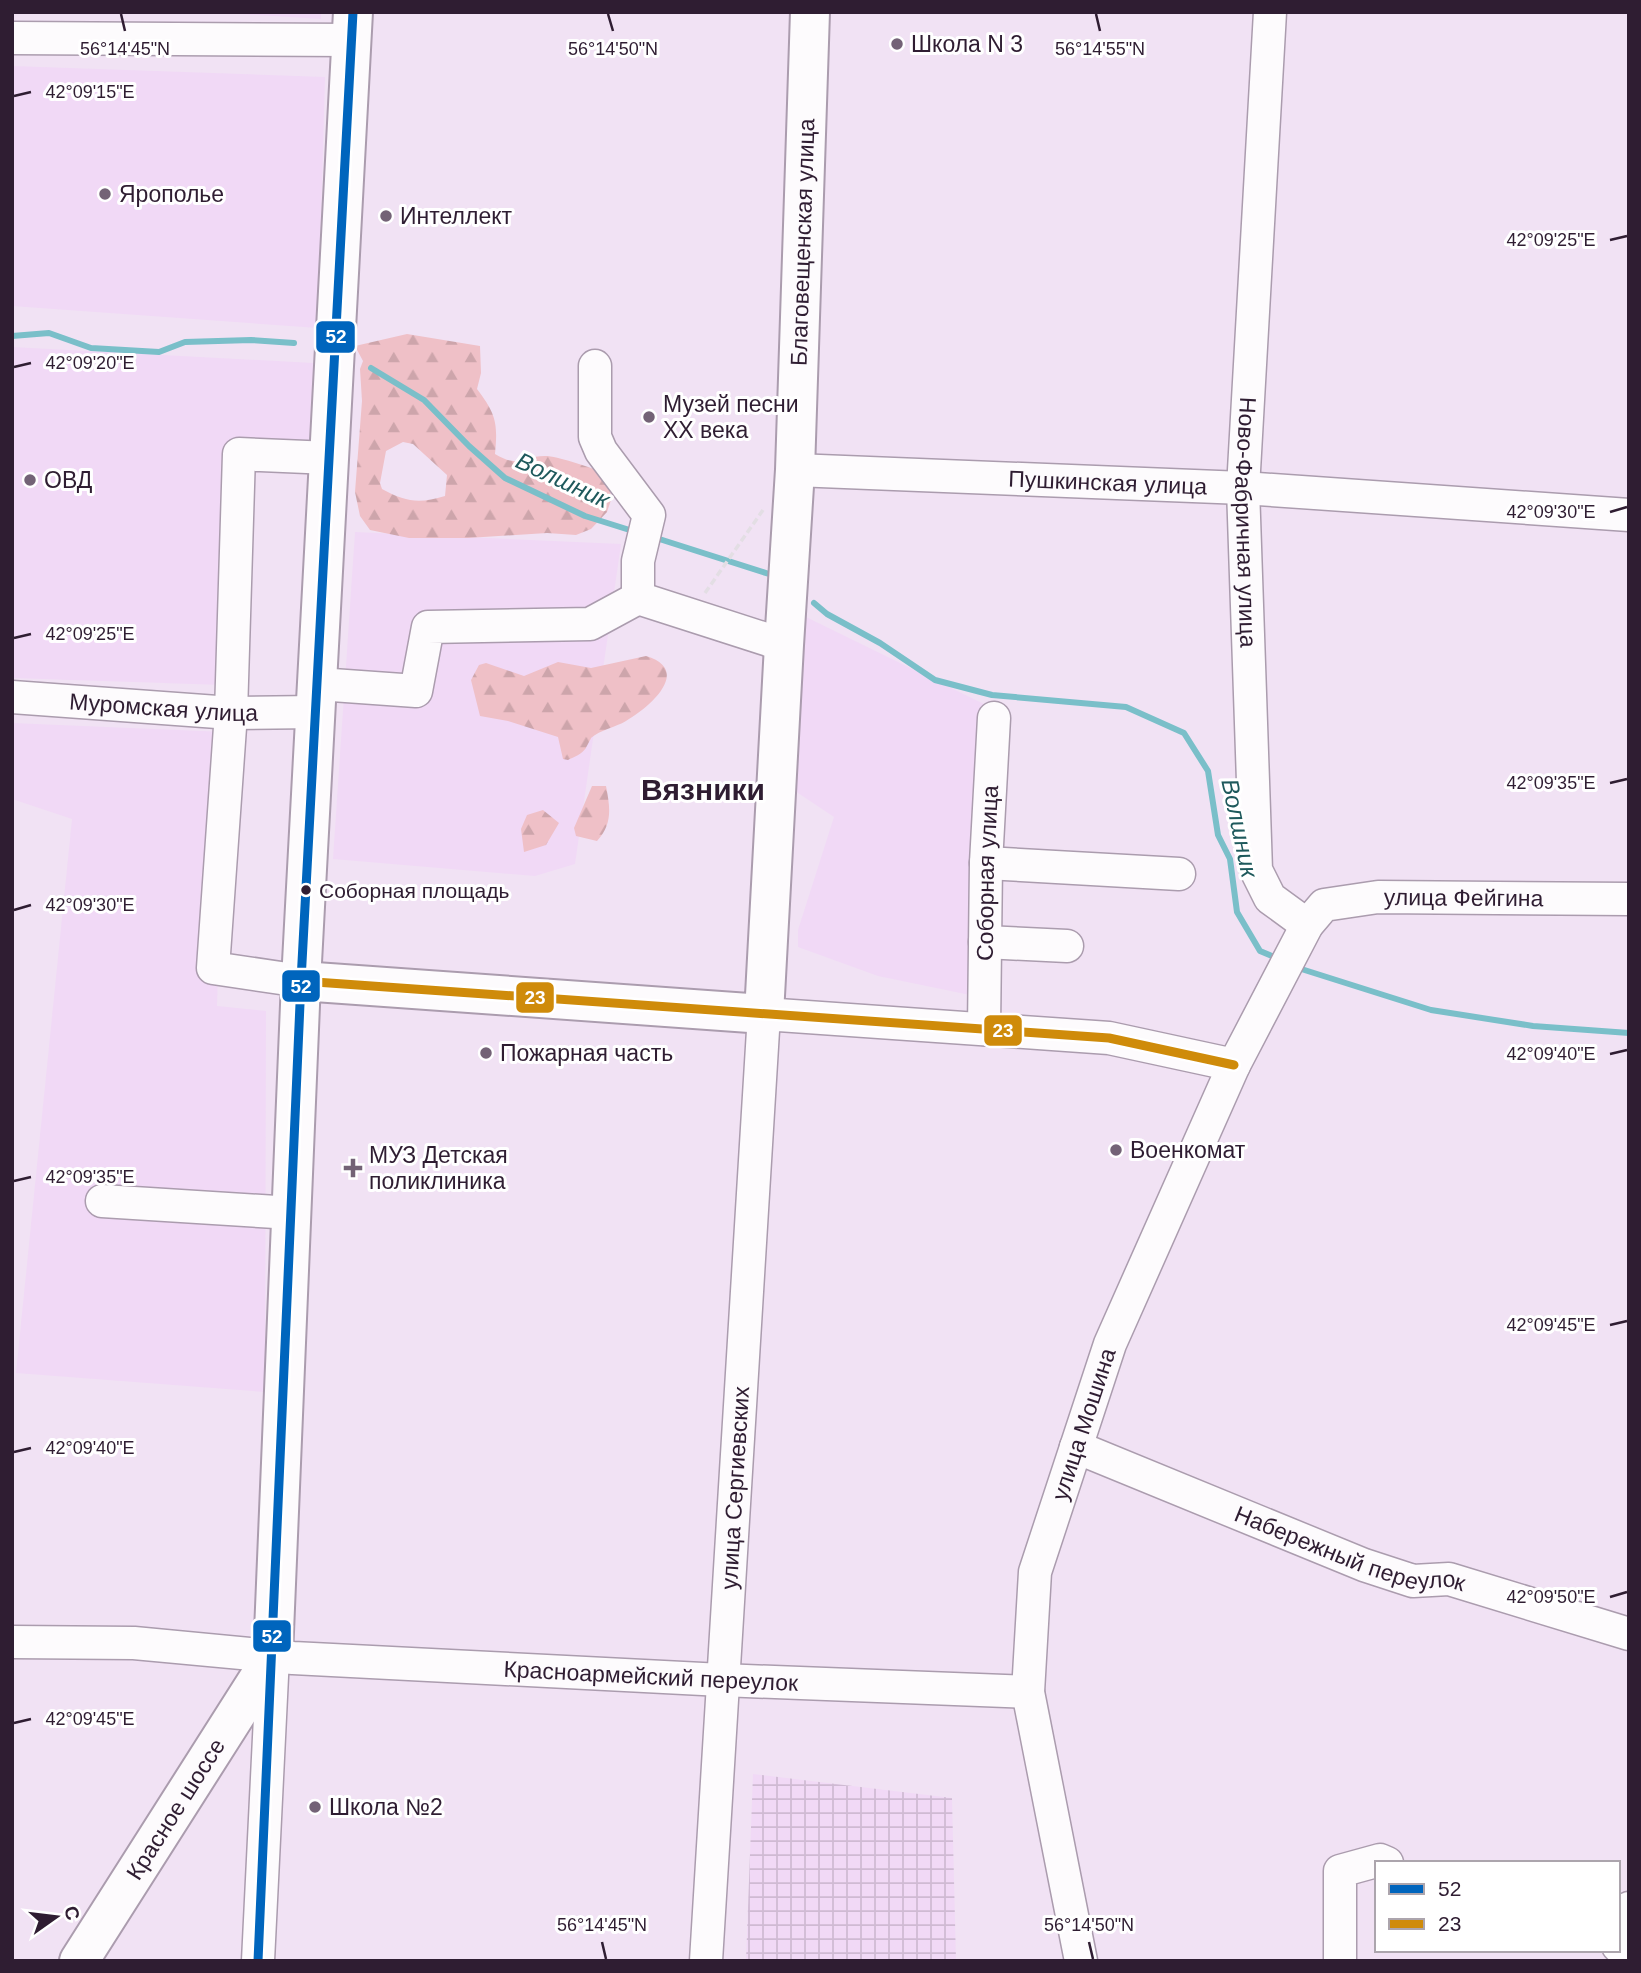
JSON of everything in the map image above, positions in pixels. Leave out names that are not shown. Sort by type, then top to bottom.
[{"type":"main road","name":"Благовещенская улица","points":[[764,1014],[795,471],[810,12]]},
{"type":"main road","points":[[273,1656],[301,981],[324,699],[330,458],[352,26]]},
{"type":"main road","points":[[301,981],[764,1014]]},
{"type":"main road","name":"Красное шоссе","points":[[79,1961],[273,1656]]},
{"type":"street","name":"Ново-Фабричная улица","points":[[1270,12],[1243,488],[1256,870],[1270,898],[1307,925]]},
{"type":"street","points":[[12,38],[352,26]]},
{"type":"street","points":[[595,366],[595,437],[601,451],[649,515],[638,561],[638,598],[783,645]]},
{"type":"street","points":[[301,981],[213,968],[232,713],[239,454],[330,458]]},
{"type":"street","name":"Пушкинская улица","points":[[795,471],[1243,488],[1629,515]]},
{"type":"street","name":"Муромская улица","points":[[12,697],[232,713],[324,699],[416,691],[428,627],[590,624],[638,598]]},
{"type":"street","name":"Соборная улица","points":[[984,1029],[986,863],[994,718]]},
{"type":"street","points":[[986,863],[1179,874]]},
{"type":"street","name":"улица Фейгина","points":[[1307,925],[1324,905],[1378,897],[1629,899]]},
{"type":"street","name":"улица Мошина","points":[[1081,1961],[1028,1692],[1035,1572],[1110,1345],[1234,1065],[1307,925]]},
{"type":"street","points":[[985,942],[1067,946]]},
{"type":"street","points":[[764,1014],[1109,1038],[1234,1065]]},
{"type":"street","name":"улица Сергиевских","points":[[706,1961],[764,1014]]},
{"type":"street","points":[[102,1201],[292,1213]]},
{"type":"street","name":"Набережный переулок","points":[[1076,1447],[1364,1565],[1413,1581],[1449,1580],[1629,1634]]},
{"type":"street","name":"Красноармейский переулок","points":[[12,1642],[134,1643],[273,1656],[722,1680],[1028,1692]]},
{"type":"street","points":[[258,1961],[273,1656]]},
{"type":"street","points":[[222,1736],[244,1739],[256,1746],[268,1759]]},
{"type":"street","points":[[1340,1961],[1340,1871],[1375,1861]]},
{"type":"path","points":[[705,593],[741,541]]},
{"type":"shaded area","points":[[209,12],[321,12],[321,19]]},
{"type":"shaded area","points":[[12,66],[325,77],[318,328],[12,306]]},
{"type":"shaded area","points":[[12,347],[313,363],[315,452],[238,447],[224,685],[12,678]]},
{"type":"shaded area","points":[[355,532],[621,544],[575,864],[535,876],[333,859]]},
{"type":"shaded area","points":[[804,616],[990,707],[975,996],[878,976],[798,947],[798,930],[834,817],[789,787]]},
{"type":"shaded area","points":[[12,723],[225,732],[217,1006],[266,1011],[265,1392],[16,1373],[72,819],[12,799]]},
{"type":"shaded area","points":[[753,1774],[952,1798],[956,1961],[746,1961]]},
{"type":"green space","points":[[407,334],[480,346],[481,373],[477,389],[494,419],[495,454],[510,461],[551,456],[601,471],[610,485],[611,500],[607,512],[591,529],[576,535],[547,533],[468,538],[409,538],[370,530],[360,516],[355,492],[362,401],[360,369],[363,361],[355,346]],"holes":[[[403,442],[413,444],[447,475],[445,496],[413,500],[398,497],[382,489],[380,483],[386,451]]]},
{"type":"green space","points":[[646,656],[660,662],[666,670],[662,689],[635,715],[595,735],[582,752],[568,760],[563,759],[558,737],[508,721],[480,716],[471,680],[479,665],[486,663],[524,676],[558,662],[591,668]]},
{"type":"green space","points":[[592,786],[606,786],[609,801],[608,822],[597,841],[576,836],[574,828]]},
{"type":"green space","points":[[543,810],[559,823],[546,845],[524,852],[521,829],[527,815]]},
{"type":"waterway","name":"Волшник","points":[[12,336],[49,333],[91,348],[159,352],[185,342],[251,340],[294,343]]},
{"type":"waterway","name":"Волшник","points":[[371,368],[424,400],[505,478],[585,516],[636,532]]},
{"type":"waterway","name":"Волшник","points":[[653,537],[769,574]]},
{"type":"waterway","name":"Волшник","points":[[814,603],[827,614],[880,643],[935,680],[992,695],[1126,707],[1184,733],[1208,771],[1218,835],[1230,859],[1237,912],[1260,951],[1279,959]]},
{"type":"waterway","name":"Волшник","points":[[1295,967],[1431,1010],[1533,1026],[1629,1033]]},
{"type":"transit line","name":"52","points":[[258,1961],[301,981],[353,12]]},
{"type":"transit line","name":"23","points":[[301,981],[1109,1038],[1234,1065]]},
{"type":"place","name":"Школа N 3","points":[[897,44]]},
{"type":"place","name":"Ярополье","points":[[105,194]]},
{"type":"place","name":"Интеллект","points":[[386,216]]},
{"type":"place","name":"Музей песни XX века","points":[[649,417]]},
{"type":"place","name":"ОВД","points":[[30,480]]},
{"type":"place","name":"Соборная площадь","points":[[306,890]]},
{"type":"place","name":"Пожарная часть","points":[[486,1053]]},
{"type":"place","name":"Военкомат","points":[[1116,1150]]},
{"type":"place","name":"МУЗ Детская поликлиника","points":[[353,1168]]},
{"type":"place","name":"Школа №2","points":[[315,1807]]},
{"type":"district","name":"Вязники","points":[[703,789]]}]
